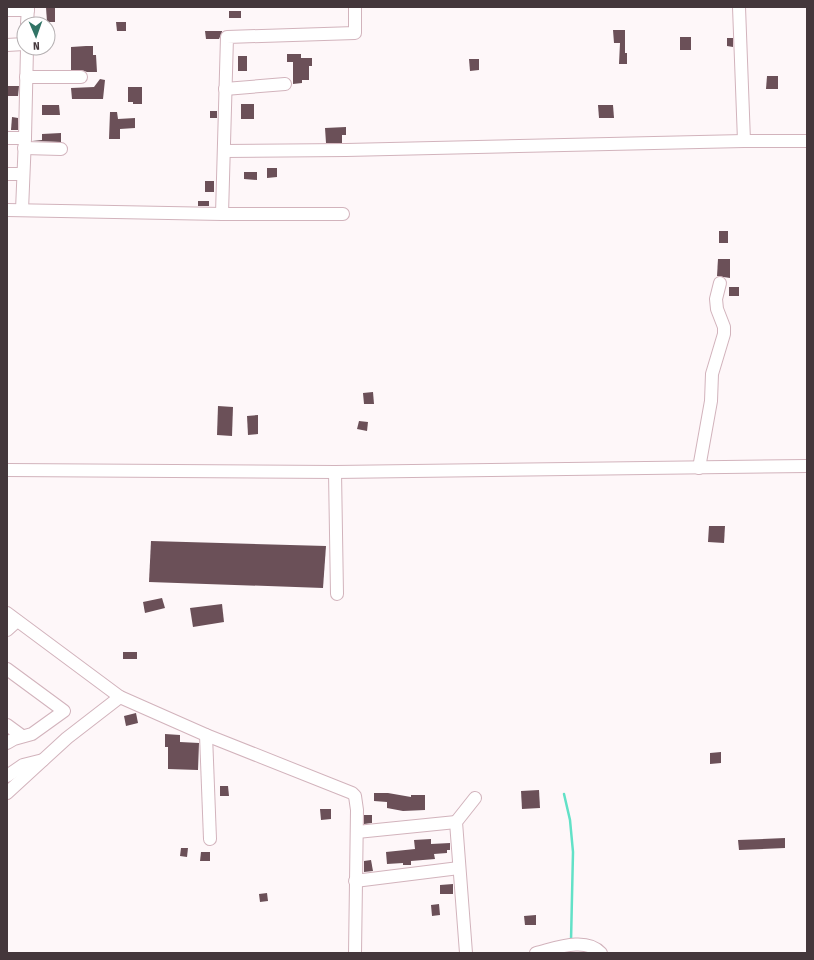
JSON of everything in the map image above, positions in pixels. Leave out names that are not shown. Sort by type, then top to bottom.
[{"type":"street","points":[[222,214],[227,37],[355,33],[355,7]]},
{"type":"street","points":[[739,7],[744,141]]},
{"type":"street","points":[[7,10],[28,9]]},
{"type":"street","points":[[22,210],[27,56]]},
{"type":"street","points":[[26,77],[81,77]]},
{"type":"street","points":[[225,89],[285,84]]},
{"type":"street","points":[[7,138],[25,143],[61,149]]},
{"type":"street","points":[[224,151],[354,150],[744,141],[807,141]]},
{"type":"street","points":[[7,174],[23,174]]},
{"type":"street","points":[[7,210],[222,214],[343,214]]},
{"type":"street","points":[[699,468],[711,401],[712,374],[724,334],[724,326],[717,308],[716,299],[720,283]]},
{"type":"street","points":[[7,470],[129,472],[335,472],[807,466]]},
{"type":"street","points":[[335,472],[337,594]]},
{"type":"street","points":[[7,613],[120,697],[206,735],[352,793],[355,796],[356,802],[357,832],[355,953]]},
{"type":"street","points":[[7,630],[17,620]]},
{"type":"street","points":[[7,669],[64,711],[32,734],[22,736],[7,743]]},
{"type":"street","points":[[7,793],[67,738],[120,697]]},
{"type":"street","points":[[7,725],[22,736]]},
{"type":"street","points":[[206,735],[210,839]]},
{"type":"street","points":[[7,776],[23,765],[44,759]]},
{"type":"street","points":[[466,953],[456,822],[475,798]]},
{"type":"street","points":[[357,832],[456,822]]},
{"type":"street","points":[[355,881],[459,868]]},
{"type":"street","points":[[536,953],[581,945],[589,946],[601,953]]},
{"type":"building","points":[[46,7],[55,7],[55,16],[47,16]]},
{"type":"building","points":[[229,11],[241,11],[241,18],[229,18]]},
{"type":"building","points":[[116,22],[126,22],[126,31],[117,31]]},
{"type":"building","points":[[613,30],[625,30],[625,53],[627,53],[627,64],[619,64],[620,43],[614,43]]},
{"type":"building","points":[[205,31],[222,32],[219,39],[206,39]]},
{"type":"building","points":[[680,37],[691,37],[691,50],[680,50]]},
{"type":"building","points":[[727,38],[733,38],[733,47],[727,46]]},
{"type":"building","points":[[93,46],[93,55],[96,55],[97,72],[71,70],[71,47]]},
{"type":"building","points":[[287,54],[301,54],[301,58],[312,58],[312,66],[309,66],[309,80],[302,80],[302,83],[293,84],[293,62],[287,62]]},
{"type":"building","points":[[238,56],[247,56],[247,71],[238,71]]},
{"type":"building","points":[[469,59],[479,59],[479,70],[470,71]]},
{"type":"building","points":[[767,76],[778,76],[778,89],[766,89]]},
{"type":"building","points":[[100,79],[105,80],[103,99],[72,99],[71,88],[94,87]]},
{"type":"building","points":[[7,86],[19,86],[18,96],[7,96]]},
{"type":"building","points":[[128,87],[142,87],[142,104],[133,104],[133,102],[128,102]]},
{"type":"building","points":[[241,104],[254,104],[254,119],[241,119]]},
{"type":"building","points":[[42,105],[59,105],[60,115],[42,115]]},
{"type":"building","points":[[598,105],[613,105],[614,118],[599,118]]},
{"type":"building","points":[[210,111],[217,111],[217,118],[210,118]]},
{"type":"building","points":[[110,112],[117,112],[118,119],[135,118],[135,128],[120,129],[120,139],[109,139]]},
{"type":"building","points":[[12,117],[18,118],[18,130],[11,130]]},
{"type":"building","points":[[346,127],[346,135],[342,135],[342,143],[326,143],[325,128]]},
{"type":"building","points":[[61,133],[61,142],[32,141],[42,140],[42,134]]},
{"type":"building","points":[[267,168],[277,168],[277,177],[267,178]]},
{"type":"building","points":[[244,172],[257,172],[257,180],[244,179]]},
{"type":"building","points":[[205,181],[214,181],[214,192],[205,192]]},
{"type":"building","points":[[198,201],[209,201],[209,206],[198,206]]},
{"type":"building","points":[[719,231],[728,231],[728,243],[719,243]]},
{"type":"building","points":[[718,259],[730,259],[730,278],[717,276]]},
{"type":"building","points":[[729,287],[739,287],[739,296],[729,296]]},
{"type":"building","points":[[373,392],[374,404],[364,404],[363,393]]},
{"type":"building","points":[[218,406],[233,407],[232,436],[217,435]]},
{"type":"building","points":[[258,415],[258,434],[248,435],[247,416]]},
{"type":"building","points":[[359,421],[368,422],[367,431],[357,429]]},
{"type":"building","points":[[709,526],[725,526],[724,543],[708,542]]},
{"type":"building","points":[[151,541],[326,546],[323,588],[149,582]]},
{"type":"building","points":[[162,598],[165,608],[145,613],[143,602]]},
{"type":"building","points":[[222,604],[224,622],[193,627],[190,608]]},
{"type":"building","points":[[123,652],[137,652],[137,659],[123,659]]},
{"type":"building","points":[[136,713],[138,723],[126,726],[124,716]]},
{"type":"building","points":[[165,734],[180,735],[180,742],[199,743],[198,770],[168,769],[168,747],[165,747]]},
{"type":"building","points":[[721,752],[721,763],[710,764],[710,753]]},
{"type":"building","points":[[220,786],[228,786],[229,796],[220,796]]},
{"type":"building","points":[[539,790],[540,808],[522,809],[521,791]]},
{"type":"building","points":[[374,793],[388,793],[411,797],[411,795],[425,795],[425,810],[403,811],[387,808],[387,802],[374,801]]},
{"type":"building","points":[[320,809],[331,809],[331,819],[321,820]]},
{"type":"building","points":[[364,815],[372,815],[372,823],[364,824]]},
{"type":"building","points":[[785,838],[785,848],[739,850],[738,840]]},
{"type":"building","points":[[431,839],[431,844],[450,843],[450,850],[447,850],[447,853],[434,854],[435,859],[411,861],[411,865],[403,865],[403,863],[387,864],[386,852],[415,849],[414,840]]},
{"type":"building","points":[[181,848],[188,848],[187,857],[180,856]]},
{"type":"building","points":[[201,852],[210,852],[210,861],[200,861]]},
{"type":"building","points":[[371,860],[373,871],[364,872],[364,861]]},
{"type":"building","points":[[453,884],[453,894],[440,894],[440,885]]},
{"type":"building","points":[[267,893],[268,901],[260,902],[259,894]]},
{"type":"building","points":[[439,904],[440,915],[432,916],[431,905]]},
{"type":"building","points":[[536,915],[536,925],[525,925],[524,916]]},
{"type":"waterway","points":[[564,794],[570,820],[573,852],[571,941]]}]
